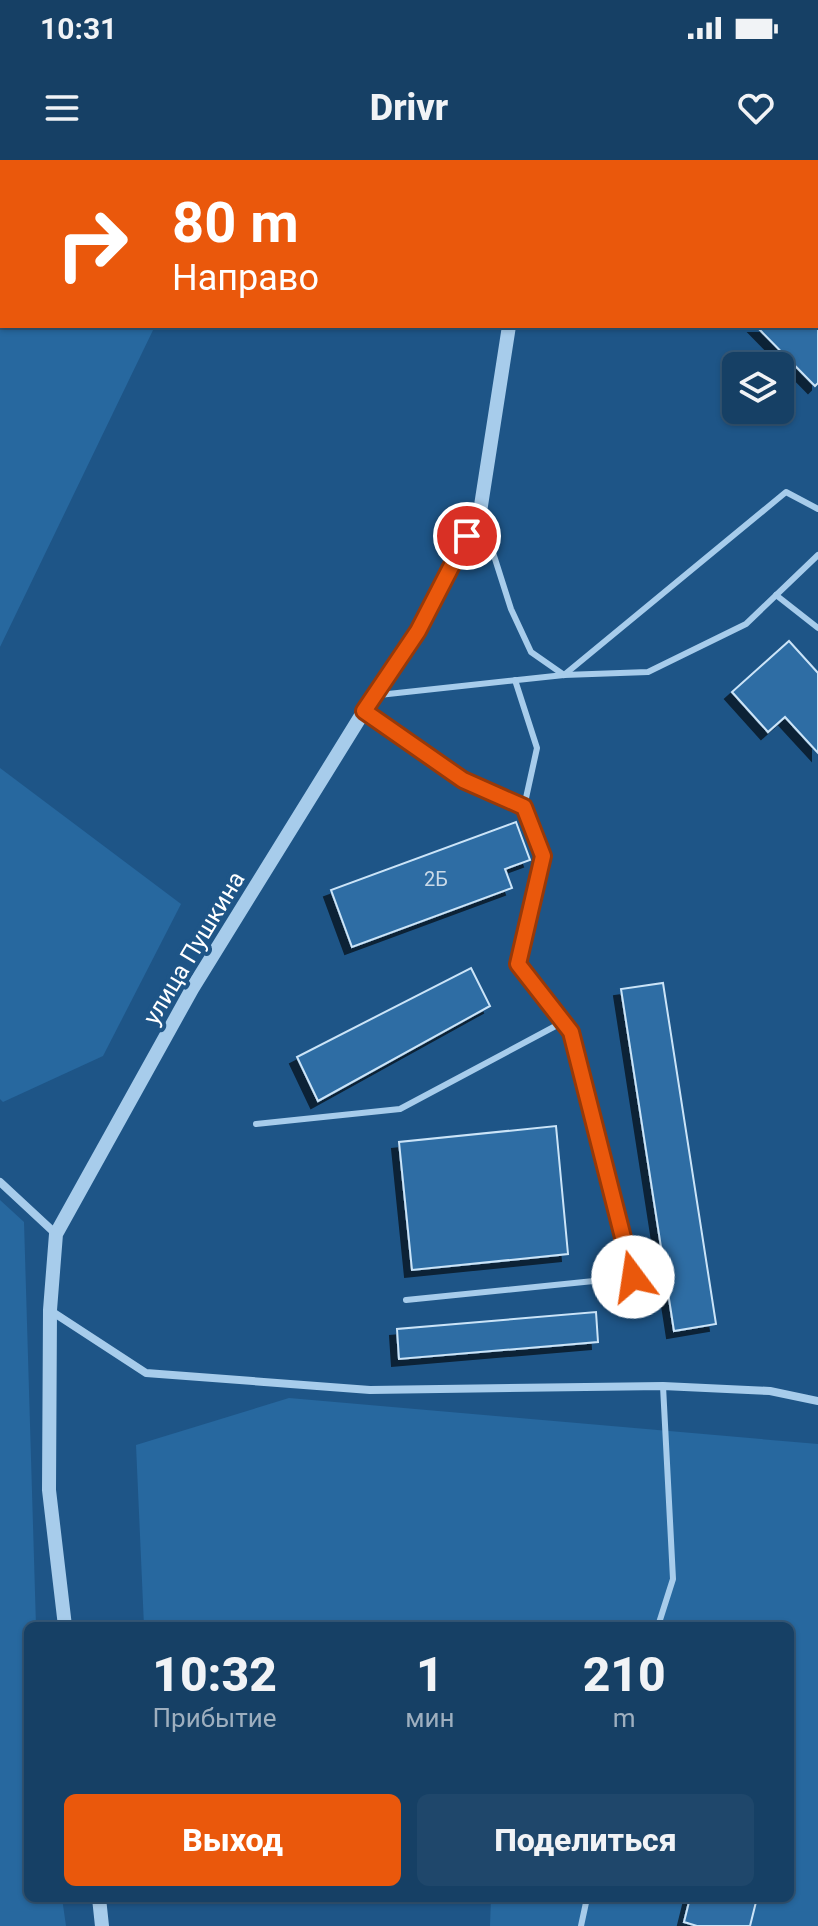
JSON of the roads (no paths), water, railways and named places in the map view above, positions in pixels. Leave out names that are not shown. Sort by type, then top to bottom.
[{"type":"street","name":"улица Пушкина","points":[[65,1622],[49,1490],[50,1310],[56,1234],[192,989],[364,711],[418,631],[480,512],[509,328]]},
{"type":"street","points":[[0,1182],[56,1234]]},
{"type":"street","points":[[50,1310],[146,1373],[370,1390],[663,1386],[770,1391],[818,1401]]},
{"type":"street","points":[[99,1902],[102,1926]]},
{"type":"lane","points":[[564,675],[786,492],[818,509]]},
{"type":"lane","points":[[480,512],[511,609],[531,652],[564,675]]},
{"type":"lane","points":[[374,696],[564,675],[648,672],[746,624],[818,555]]},
{"type":"lane","points":[[776,595],[818,628]]},
{"type":"lane","points":[[406,1300],[633,1277],[571,1032],[518,964],[543,856],[524,807],[537,748],[515,680]]},
{"type":"lane","points":[[364,711],[463,780],[524,807]]},
{"type":"lane","points":[[256,1124],[400,1109],[563,1022]]},
{"type":"lane","points":[[659,1622],[673,1579],[663,1386]]},
{"type":"lane","points":[[581,1926],[586,1902]]}]
